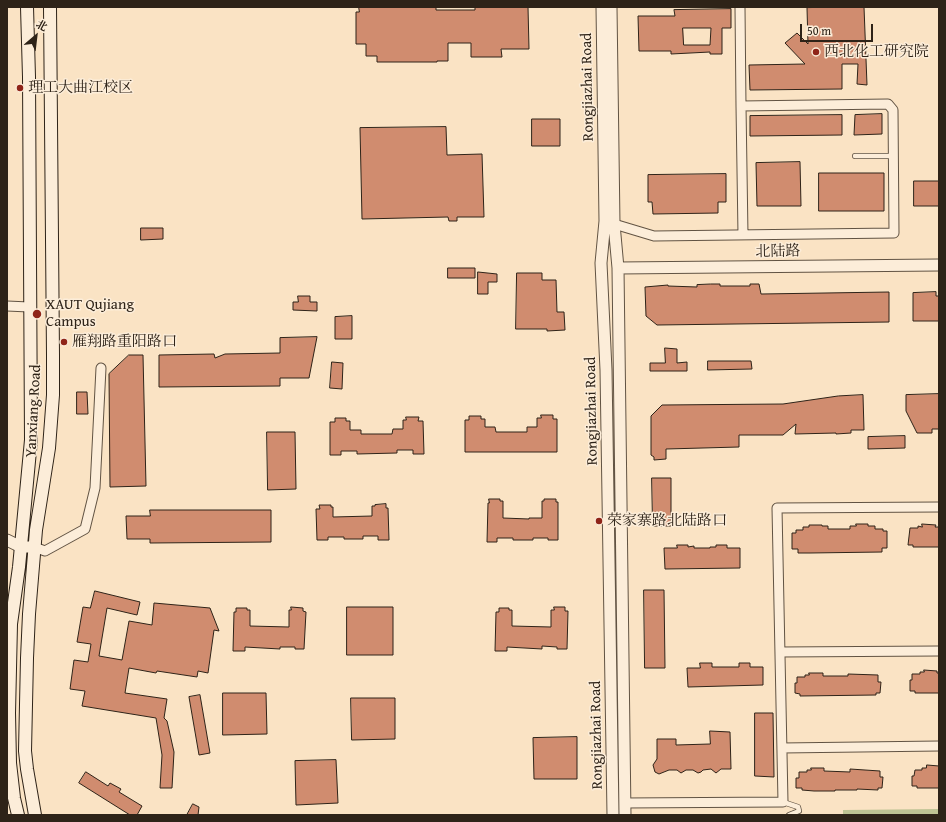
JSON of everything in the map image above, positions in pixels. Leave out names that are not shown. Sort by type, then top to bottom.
[{"type":"main road","name":"Yanxiang Road","points":[[18,815],[14,798],[8,737],[11,624],[21,547],[31,440],[29,307],[29,82],[27,7]]},
{"type":"main road","name":"Yanxiang Road","points":[[35,815],[27,769],[25,736],[28,630],[34,547],[50,448],[53,395],[54,355],[50,7]]},
{"type":"street","name":"Rongjiazhai Road","points":[[602,7],[605,221],[601,263],[606,370],[613,815]]},
{"type":"street","name":"Rongjiazhai Road","points":[[611,7],[614,224],[618,268],[625,815]]},
{"type":"street","points":[[740,7],[743,235]]},
{"type":"street","points":[[614,224],[654,236],[894,233],[893,110],[888,104],[741,106]]},
{"type":"street","name":"北陆路","points":[[618,268],[939,265]]},
{"type":"street","points":[[7,306],[29,307]]},
{"type":"street","points":[[7,540],[21,547],[34,547],[45,551],[85,528],[94,488],[101,368]]},
{"type":"street","points":[[625,803],[783,802],[777,508],[939,507]]},
{"type":"street","points":[[780,652],[939,651]]},
{"type":"street","points":[[782,748],[939,746]]},
{"type":"lane","points":[[854,156],[893,156]]},
{"type":"lane","points":[[783,802],[798,807],[799,811],[789,815]]},
{"type":"green space","points":[[939,809],[939,815],[843,815],[843,810]]},
{"type":"building","points":[[359,7],[436,7],[436,10],[475,10],[475,7],[528,7],[529,49],[501,49],[502,57],[471,57],[471,43],[448,43],[448,61],[377,62],[377,56],[366,56],[366,44],[356,44],[356,12],[359,12]]},
{"type":"building","points":[[864,7],[867,85],[857,84],[858,64],[842,64],[842,89],[750,90],[749,65],[805,64],[785,43],[797,33],[808,44],[807,8]]},
{"type":"building","points":[[731,9],[731,28],[722,28],[722,54],[710,54],[710,52],[671,54],[671,51],[639,51],[638,16],[675,16],[674,10]],"holes":[[[683,28],[711,28],[710,45],[684,45]]]},
{"type":"building","points":[[882,114],[882,134],[854,135],[855,115]]},
{"type":"building","points":[[842,115],[842,135],[750,136],[750,116]]},
{"type":"building","points":[[532,119],[560,119],[560,146],[532,146]]},
{"type":"building","points":[[446,127],[447,155],[482,154],[484,217],[457,217],[457,221],[449,221],[448,217],[362,219],[360,128]]},
{"type":"building","points":[[800,162],[801,206],[757,206],[756,163]]},
{"type":"building","points":[[819,173],[884,173],[884,211],[819,211]]},
{"type":"building","points":[[726,174],[726,202],[718,202],[718,213],[653,214],[652,202],[648,202],[648,175]]},
{"type":"building","points":[[914,181],[939,181],[939,206],[914,206]]},
{"type":"building","points":[[141,228],[163,228],[163,239],[141,240]]},
{"type":"building","points":[[448,268],[475,268],[475,278],[448,278]]},
{"type":"building","points":[[478,272],[497,274],[497,282],[488,282],[488,294],[478,294]]},
{"type":"building","points":[[517,273],[542,273],[542,280],[556,280],[557,312],[564,312],[565,330],[547,331],[547,329],[516,329]]},
{"type":"building","points":[[720,284],[720,286],[750,286],[750,284],[759,284],[761,294],[889,292],[889,322],[657,325],[646,316],[645,287],[668,285],[697,287],[697,285]]},
{"type":"building","points":[[936,292],[936,296],[939,296],[939,321],[913,321],[913,293]]},
{"type":"building","points":[[298,296],[310,296],[310,302],[317,302],[317,311],[293,310],[293,302],[298,302]]},
{"type":"building","points":[[352,316],[352,339],[335,339],[335,317]]},
{"type":"building","points":[[317,337],[309,378],[280,378],[280,386],[159,387],[159,355],[214,354],[215,358],[225,354],[280,353],[280,338]]},
{"type":"building","points":[[665,348],[677,349],[677,363],[687,362],[687,371],[650,371],[650,363],[665,363]]},
{"type":"building","points":[[129,355],[143,355],[146,486],[110,487],[109,374]]},
{"type":"building","points":[[708,361],[751,361],[752,369],[708,370]]},
{"type":"building","points":[[332,362],[343,363],[342,389],[330,388]]},
{"type":"building","points":[[77,392],[87,392],[88,414],[77,414]]},
{"type":"building","points":[[939,394],[939,429],[932,429],[932,433],[917,433],[906,411],[906,395]]},
{"type":"building","points":[[863,395],[864,430],[851,430],[851,433],[836,434],[795,434],[796,424],[783,435],[739,435],[739,447],[666,449],[666,459],[654,460],[654,457],[651,455],[651,416],[662,405],[783,404],[838,396]]},
{"type":"building","points":[[541,415],[553,415],[553,419],[557,419],[557,452],[465,452],[465,420],[469,420],[469,416],[481,416],[481,419],[485,419],[485,427],[495,427],[496,432],[527,432],[527,427],[537,427],[537,418],[541,418]]},
{"type":"building","points":[[406,417],[419,417],[418,421],[423,421],[424,454],[413,454],[413,450],[397,450],[397,453],[357,454],[357,451],[341,451],[341,455],[330,455],[330,422],[335,422],[335,418],[346,418],[346,421],[350,421],[350,430],[361,430],[361,434],[392,434],[393,429],[403,429],[403,420],[406,420]]},
{"type":"building","points":[[267,432],[295,432],[296,489],[268,490]]},
{"type":"building","points":[[905,436],[905,448],[868,449],[868,437]]},
{"type":"building","points":[[652,478],[671,478],[671,526],[653,526]]},
{"type":"building","points":[[489,499],[500,499],[500,501],[503,501],[503,518],[529,519],[542,518],[542,501],[544,501],[544,499],[556,499],[556,502],[558,502],[558,540],[548,540],[548,538],[513,540],[513,538],[497,538],[497,542],[487,542]]},
{"type":"building","points":[[386,504],[386,508],[388,508],[389,540],[378,540],[378,536],[363,536],[363,539],[328,537],[328,540],[317,540],[316,509],[320,509],[319,505],[331,505],[331,507],[333,507],[333,517],[372,516],[372,506]]},
{"type":"building","points":[[150,510],[271,510],[271,542],[150,543],[150,539],[127,539],[126,516],[150,516]]},
{"type":"building","points":[[856,524],[868,524],[868,526],[875,526],[875,529],[883,529],[883,531],[887,531],[887,548],[882,548],[882,552],[810,553],[798,553],[798,549],[792,549],[792,533],[796,533],[796,530],[803,530],[803,527],[809,527],[809,525],[822,525],[828,526],[828,529],[850,529],[850,526],[856,526]]},
{"type":"building","points":[[922,524],[936,525],[935,527],[939,527],[939,547],[913,547],[913,545],[908,545],[910,528],[918,528],[918,526],[922,527]]},
{"type":"building","points":[[677,545],[688,545],[688,547],[694,546],[694,548],[710,548],[716,547],[716,545],[727,545],[727,548],[740,548],[740,568],[665,569],[664,548],[677,548]]},
{"type":"building","points":[[644,590],[664,590],[665,668],[645,668]]},
{"type":"building","points":[[95,591],[140,602],[137,615],[107,608],[99,656],[122,660],[129,621],[152,625],[154,603],[210,608],[219,631],[214,630],[208,673],[198,671],[197,677],[157,671],[156,673],[129,668],[125,693],[167,699],[164,718],[167,721],[174,752],[172,788],[160,788],[162,755],[156,718],[82,706],[85,691],[70,689],[74,660],[88,662],[91,644],[77,642],[83,607],[90,608]]},
{"type":"building","points":[[291,607],[303,608],[303,611],[306,612],[304,649],[295,649],[295,647],[280,647],[280,649],[245,647],[245,651],[233,651],[234,612],[236,612],[236,608],[247,608],[247,610],[250,610],[250,626],[289,627],[289,610],[291,610]]},
{"type":"building","points":[[347,607],[393,607],[393,655],[347,655]]},
{"type":"building","points":[[554,607],[565,607],[565,611],[568,611],[567,649],[542,646],[542,649],[507,647],[507,651],[495,651],[496,612],[499,612],[499,608],[509,608],[509,610],[512,610],[512,626],[551,627],[551,610],[554,610]]},
{"type":"building","points":[[700,663],[712,663],[712,667],[739,667],[739,663],[750,663],[750,667],[763,667],[763,685],[688,687],[687,668],[700,668]]},
{"type":"building","points":[[924,670],[937,671],[937,673],[939,673],[939,693],[915,693],[915,691],[910,691],[910,680],[912,680],[912,674],[920,674],[920,672],[924,672]]},
{"type":"building","points":[[809,673],[823,673],[823,676],[848,676],[848,674],[878,675],[878,682],[881,682],[880,693],[876,693],[876,695],[800,696],[800,694],[795,693],[795,683],[797,683],[797,677],[805,677],[805,675],[809,675]]},
{"type":"building","points":[[223,693],[266,693],[267,734],[223,735]]},
{"type":"building","points":[[200,695],[210,753],[199,755],[189,697]]},
{"type":"building","points":[[351,698],[395,698],[395,739],[352,740]]},
{"type":"building","points":[[755,713],[773,713],[774,777],[755,776]]},
{"type":"building","points":[[710,731],[730,732],[731,769],[721,769],[716,773],[711,769],[703,770],[698,773],[693,770],[686,770],[681,773],[677,770],[669,770],[659,774],[655,772],[653,765],[657,759],[657,739],[676,739],[676,745],[710,744]]},
{"type":"building","points":[[577,737],[577,779],[534,779],[533,738]]},
{"type":"building","points":[[336,760],[338,803],[296,805],[295,761]]},
{"type":"building","points":[[927,765],[939,766],[939,788],[917,788],[917,786],[912,786],[912,776],[914,776],[915,770],[922,770],[922,768],[926,768]]},
{"type":"building","points":[[811,768],[824,768],[824,771],[850,772],[850,769],[880,771],[880,777],[883,777],[882,788],[878,788],[878,790],[857,789],[814,791],[796,788],[796,778],[799,778],[799,772],[807,772],[807,770],[811,770]]},
{"type":"building","points":[[86,772],[108,786],[110,783],[121,789],[119,792],[142,806],[137,815],[130,815],[79,783]]},
{"type":"building","points":[[193,804],[199,807],[198,815],[187,815]]},
{"type":"place","name":"西北化工研究院","points":[[816,52]]},
{"type":"place","name":"理工大曲江校区","points":[[20,88]]},
{"type":"place","name":"XAUT Qujiang Campus","points":[[37,314]]},
{"type":"place","name":"雁翔路重阳路口","points":[[64,342]]},
{"type":"place","name":"荣家寨路北陆路口","points":[[599,521]]}]
